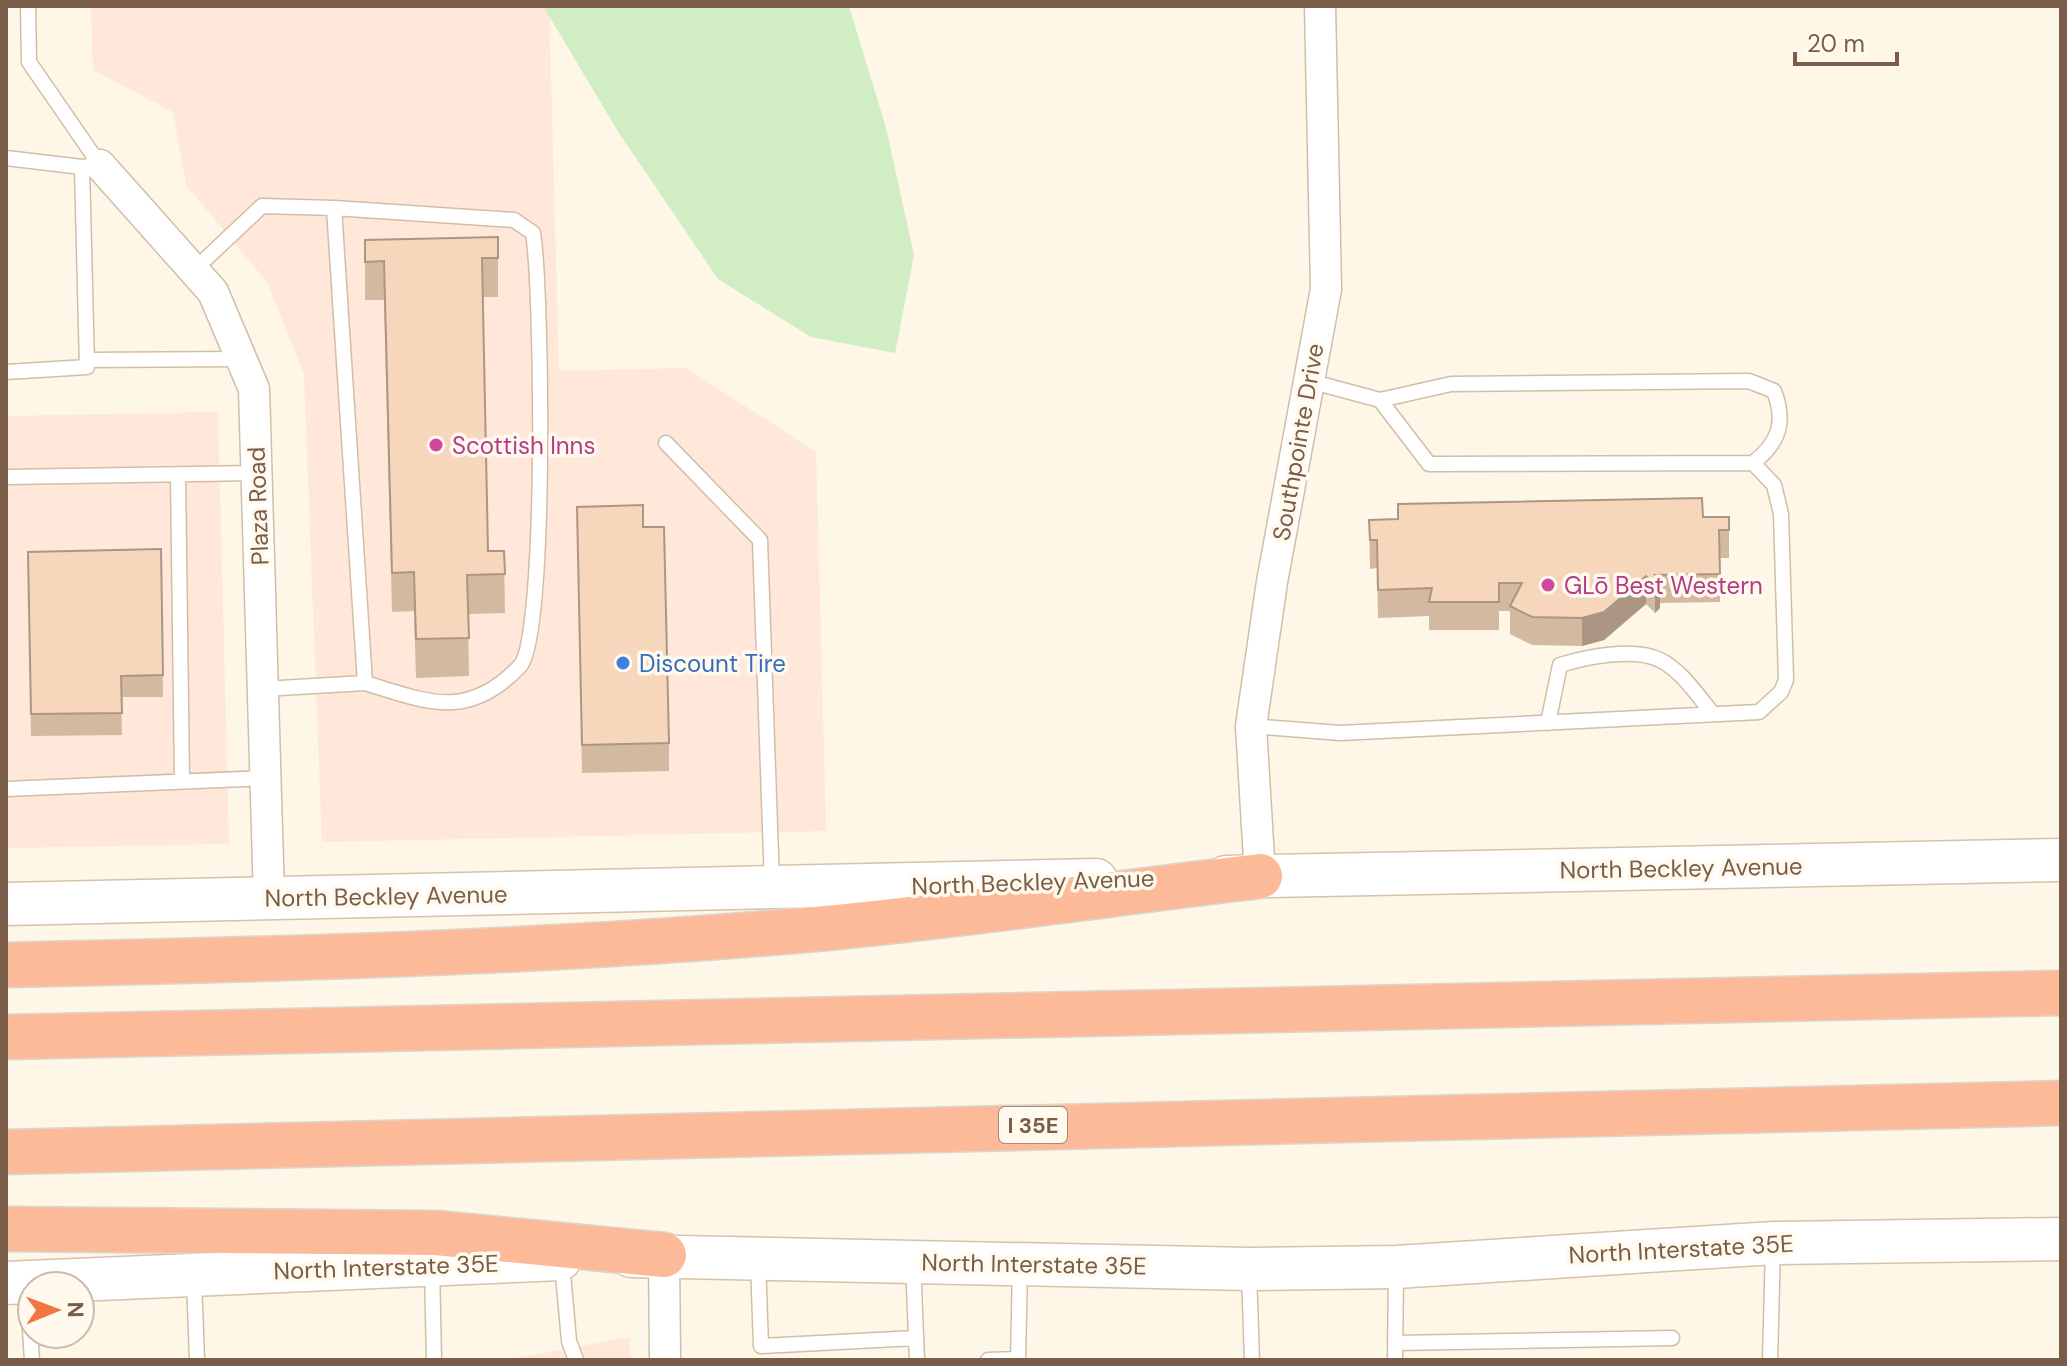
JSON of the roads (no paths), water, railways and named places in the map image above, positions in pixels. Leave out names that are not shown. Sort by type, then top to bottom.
[{"type":"highway","points":[[6,965],[372,956],[594,945],[828,928],[1260,876]]},
{"type":"highway","points":[[6,1037],[2061,993]]},
{"type":"highway","name":"I 35E","points":[[6,1152],[2061,1103]]},
{"type":"highway","points":[[6,1229],[436,1233],[664,1255]]},
{"type":"main road","name":"North Beckley Avenue","points":[[6,904],[2061,860]]},
{"type":"main road","name":"North Interstate 35E","points":[[96,1279],[664,1255],[1249,1269],[1396,1267],[1774,1243],[2061,1239]]},
{"type":"street","name":"Southpointe Drive","points":[[1260,876],[1251,726],[1272,582],[1326,289],[1320,6]]},
{"type":"street","name":"Plaza Road","points":[[91,166],[213,292],[254,389],[269,899]]},
{"type":"street","points":[[664,1255],[665,1360]]},
{"type":"lane","points":[[6,372],[87,367],[91,166],[29,62],[28,6]]},
{"type":"lane","points":[[6,158],[91,166]]},
{"type":"lane","points":[[194,270],[262,206],[514,220],[533,233],[538,263],[540,433],[534,629],[522,664],[465,703],[426,702],[365,683],[263,689]]},
{"type":"lane","points":[[334,208],[365,683]]},
{"type":"lane","points":[[87,360],[242,359]]},
{"type":"lane","points":[[1309,381],[1380,400],[1451,384],[1749,381],[1774,391],[1782,410],[1780,428],[1770,450],[1753,463],[1429,464],[1380,400]]},
{"type":"lane","points":[[666,443],[760,540],[772,888]]},
{"type":"lane","points":[[1251,726],[1340,733],[1759,712],[1781,692],[1786,680],[1781,514],[1774,485],[1753,463]]},
{"type":"lane","points":[[6,477],[257,473]]},
{"type":"lane","points":[[178,474],[182,781]]},
{"type":"lane","points":[[1548,723],[1560,665],[1599,653],[1659,659],[1684,680],[1713,714]]},
{"type":"lane","points":[[6,789],[265,778]]},
{"type":"lane","points":[[1770,1360],[1774,1243]]},
{"type":"lane","points":[[758,1257],[759,1353],[916,1338]]},
{"type":"lane","points":[[562,1259],[569,1341],[576,1360]]},
{"type":"lane","points":[[913,1261],[917,1360]]},
{"type":"lane","points":[[988,1360],[1018,1359],[1020,1263]]},
{"type":"lane","points":[[432,1265],[434,1360]]},
{"type":"lane","points":[[1395,1360],[1396,1267]]},
{"type":"lane","points":[[1249,1269],[1252,1360]]},
{"type":"lane","points":[[194,1275],[197,1360]]},
{"type":"lane","points":[[1395,1343],[1672,1338]]},
{"type":"place","name":"Scottish Inns","points":[[436,445]]},
{"type":"place","name":"GLō Best Western","points":[[1548,585]]},
{"type":"place","name":"Discount Tire","points":[[623,663]]}]
